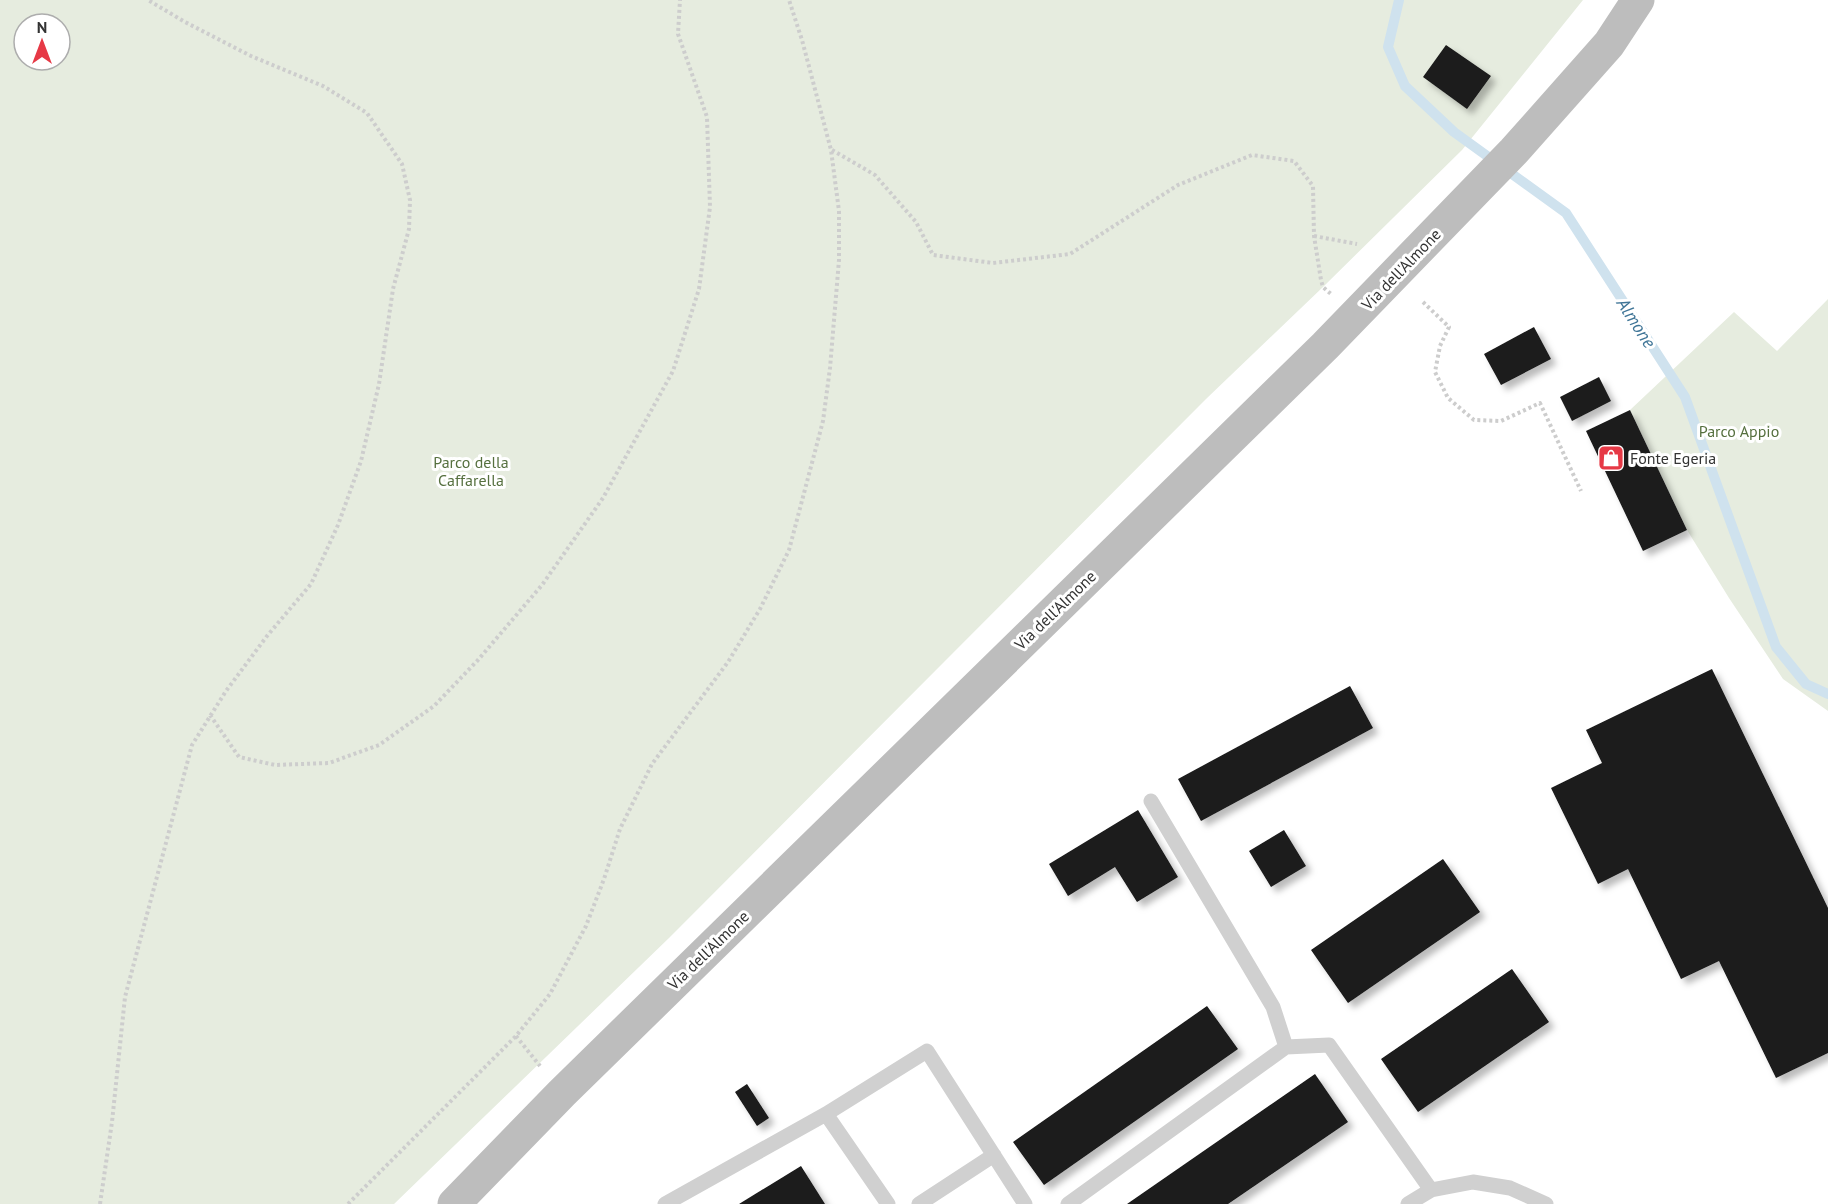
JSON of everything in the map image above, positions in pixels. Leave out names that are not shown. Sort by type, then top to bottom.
[{"type":"main road","name":"Via dell'Almone","points":[[454,1204],[562,1093],[1354,316],[1477,191],[1609,44],[1638,0]]},
{"type":"lane","points":[[1151,801],[1273,1007],[1286,1047]]},
{"type":"lane","points":[[1068,1204],[1286,1047],[1329,1046],[1431,1190]]},
{"type":"lane","points":[[665,1204],[826,1114],[927,1050],[1025,1204]]},
{"type":"lane","points":[[826,1114],[888,1204]]},
{"type":"lane","points":[[919,1204],[994,1155]]},
{"type":"lane","points":[[1408,1204],[1431,1190],[1473,1182],[1510,1188],[1546,1204]]},
{"type":"path","points":[[100,1204],[112,1122],[125,998],[192,745],[210,715],[267,636],[311,584],[338,525],[361,461],[379,384],[393,290],[409,229],[410,200],[402,164],[367,113],[323,86],[250,56],[148,0]]},
{"type":"path","points":[[210,715],[239,757],[275,765],[329,763],[379,745],[434,706],[478,660],[542,585],[603,498],[673,371],[699,289],[710,207],[707,117],[678,34],[680,0]]},
{"type":"path","points":[[348,1204],[516,1036],[550,994],[586,926],[620,829],[652,765],[728,662],[760,609],[789,550],[823,421],[839,260],[838,211],[831,150],[789,0]]},
{"type":"path","points":[[831,150],[875,176],[916,222],[933,255],[993,263],[1070,255],[1179,185],[1252,155],[1294,161],[1313,186],[1314,236],[1323,287],[1354,316]]},
{"type":"path","points":[[1314,236],[1357,244]]},
{"type":"path","points":[[1423,302],[1449,327],[1440,346],[1435,372],[1448,398],[1474,420],[1501,421],[1540,403],[1581,491]]},
{"type":"green space","name":"Parco della Caffarella","points":[[0,0],[1583,0],[1462,150],[1206,399],[669,938],[394,1204],[0,1204]]},
{"type":"green space","name":"Parco Appio","points":[[1828,299],[1828,711],[1783,679],[1729,598],[1687,530],[1630,410],[1734,312],[1777,351]]},
{"type":"building","points":[[1446,45],[1491,76],[1467,109],[1423,77]]},
{"type":"building","points":[[1534,327],[1551,359],[1501,385],[1484,354]]},
{"type":"building","points":[[1599,377],[1611,401],[1572,421],[1560,397]]},
{"type":"building","points":[[1630,410],[1687,530],[1643,551],[1586,431]]},
{"type":"building","points":[[1712,669],[1828,908],[1828,1053],[1776,1078],[1719,961],[1681,979],[1628,869],[1598,884],[1551,788],[1602,763],[1586,730]]},
{"type":"building","points":[[1350,686],[1373,728],[1201,821],[1178,779]]},
{"type":"building","points":[[1138,810],[1178,877],[1137,902],[1115,867],[1068,896],[1049,864]]},
{"type":"building","points":[[1284,830],[1306,866],[1271,887],[1249,851]]},
{"type":"building","points":[[1443,859],[1480,912],[1348,1003],[1311,950]]},
{"type":"building","points":[[1512,969],[1549,1022],[1418,1112],[1381,1059]]},
{"type":"building","points":[[1207,1006],[1238,1049],[1044,1185],[1013,1142]]},
{"type":"building","points":[[1315,1074],[1348,1122],[1228,1204],[1127,1204]]},
{"type":"building","points":[[747,1084],[769,1118],[757,1126],[735,1092]]},
{"type":"building","points":[[801,1166],[825,1204],[739,1204]]},
{"type":"waterway","name":"Almone","points":[[1399,0],[1388,47],[1405,86],[1454,132],[1566,213],[1685,397],[1776,647],[1806,684],[1828,694]]},
{"type":"place","name":"Fonte Egeria","points":[[1611,458]]}]
